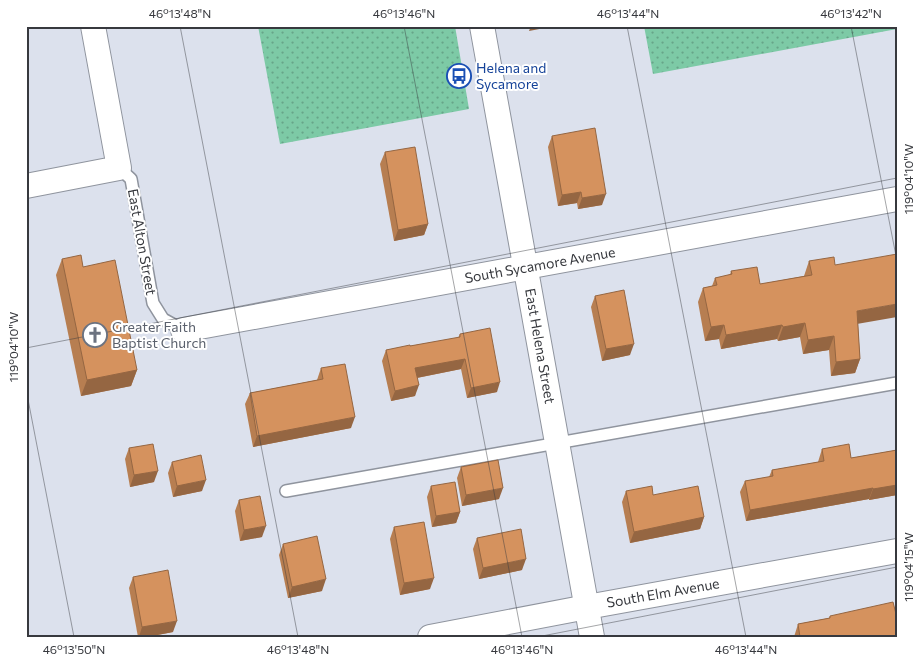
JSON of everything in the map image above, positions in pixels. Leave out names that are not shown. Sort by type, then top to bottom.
[{"type":"street","name":"East Alton Street","points":[[93,26],[119,168]]},
{"type":"street","name":"East Helena Street","points":[[482,26],[592,637]]},
{"type":"street","points":[[26,186],[119,168]]},
{"type":"street","name":"South Sycamore Avenue","points":[[183,330],[897,199]]},
{"type":"street","name":"South Elm Avenue","points":[[430,637],[897,551]]},
{"type":"lane","name":"East Alton Street","points":[[119,168],[131,179],[152,303],[163,319],[183,330]]},
{"type":"lane","points":[[286,491],[897,383]]},
{"type":"green space","points":[[258,26],[455,26],[469,109],[280,144]]},
{"type":"green space","points":[[644,26],[897,26],[897,29],[653,74]]},
{"type":"building","points":[[595,128],[606,194],[582,198],[581,192],[562,195],[552,136]]},
{"type":"building","points":[[415,147],[428,224],[398,230],[385,152]]},
{"type":"building","points":[[897,254],[897,304],[857,311],[860,359],[836,362],[834,336],[808,340],[805,323],[726,335],[724,325],[711,327],[703,288],[717,285],[715,278],[732,274],[731,271],[757,267],[760,284],[812,275],[809,261],[834,257],[835,265]]},
{"type":"building","name":"Greater Faith Baptist Church","points":[[81,255],[83,267],[115,260],[137,370],[87,380],[62,259]]},
{"type":"building","points":[[624,290],[634,344],[606,349],[595,296]]},
{"type":"building","points":[[490,328],[500,382],[471,388],[465,359],[415,368],[419,385],[395,391],[386,350],[460,337],[460,334]]},
{"type":"building","points":[[345,364],[355,417],[257,436],[250,393],[323,379],[321,368]]},
{"type":"building","points":[[153,444],[158,471],[134,475],[129,448]]},
{"type":"building","points":[[849,444],[851,458],[897,450],[897,485],[750,510],[745,481],[773,476],[772,470],[824,461],[822,449]]},
{"type":"building","points":[[201,455],[206,480],[177,486],[172,462]]},
{"type":"building","points":[[498,460],[503,488],[466,495],[461,467]]},
{"type":"building","points":[[455,482],[460,512],[436,516],[431,486]]},
{"type":"building","points":[[652,486],[653,495],[698,486],[704,517],[634,532],[626,491]]},
{"type":"building","points":[[260,496],[266,526],[244,530],[239,500]]},
{"type":"building","points":[[424,522],[434,578],[404,583],[394,527]]},
{"type":"building","points":[[521,529],[526,559],[483,568],[477,538]]},
{"type":"building","points":[[317,536],[326,579],[292,587],[283,544]]},
{"type":"building","points":[[168,570],[177,621],[142,627],[133,577]]},
{"type":"building","points":[[893,602],[897,618],[897,637],[800,637],[798,624]]},
{"type":"place","name":"Helena and Sycamore","points":[[459,76]]},
{"type":"place","name":"Greater Faith Baptist Church","points":[[95,335]]}]
